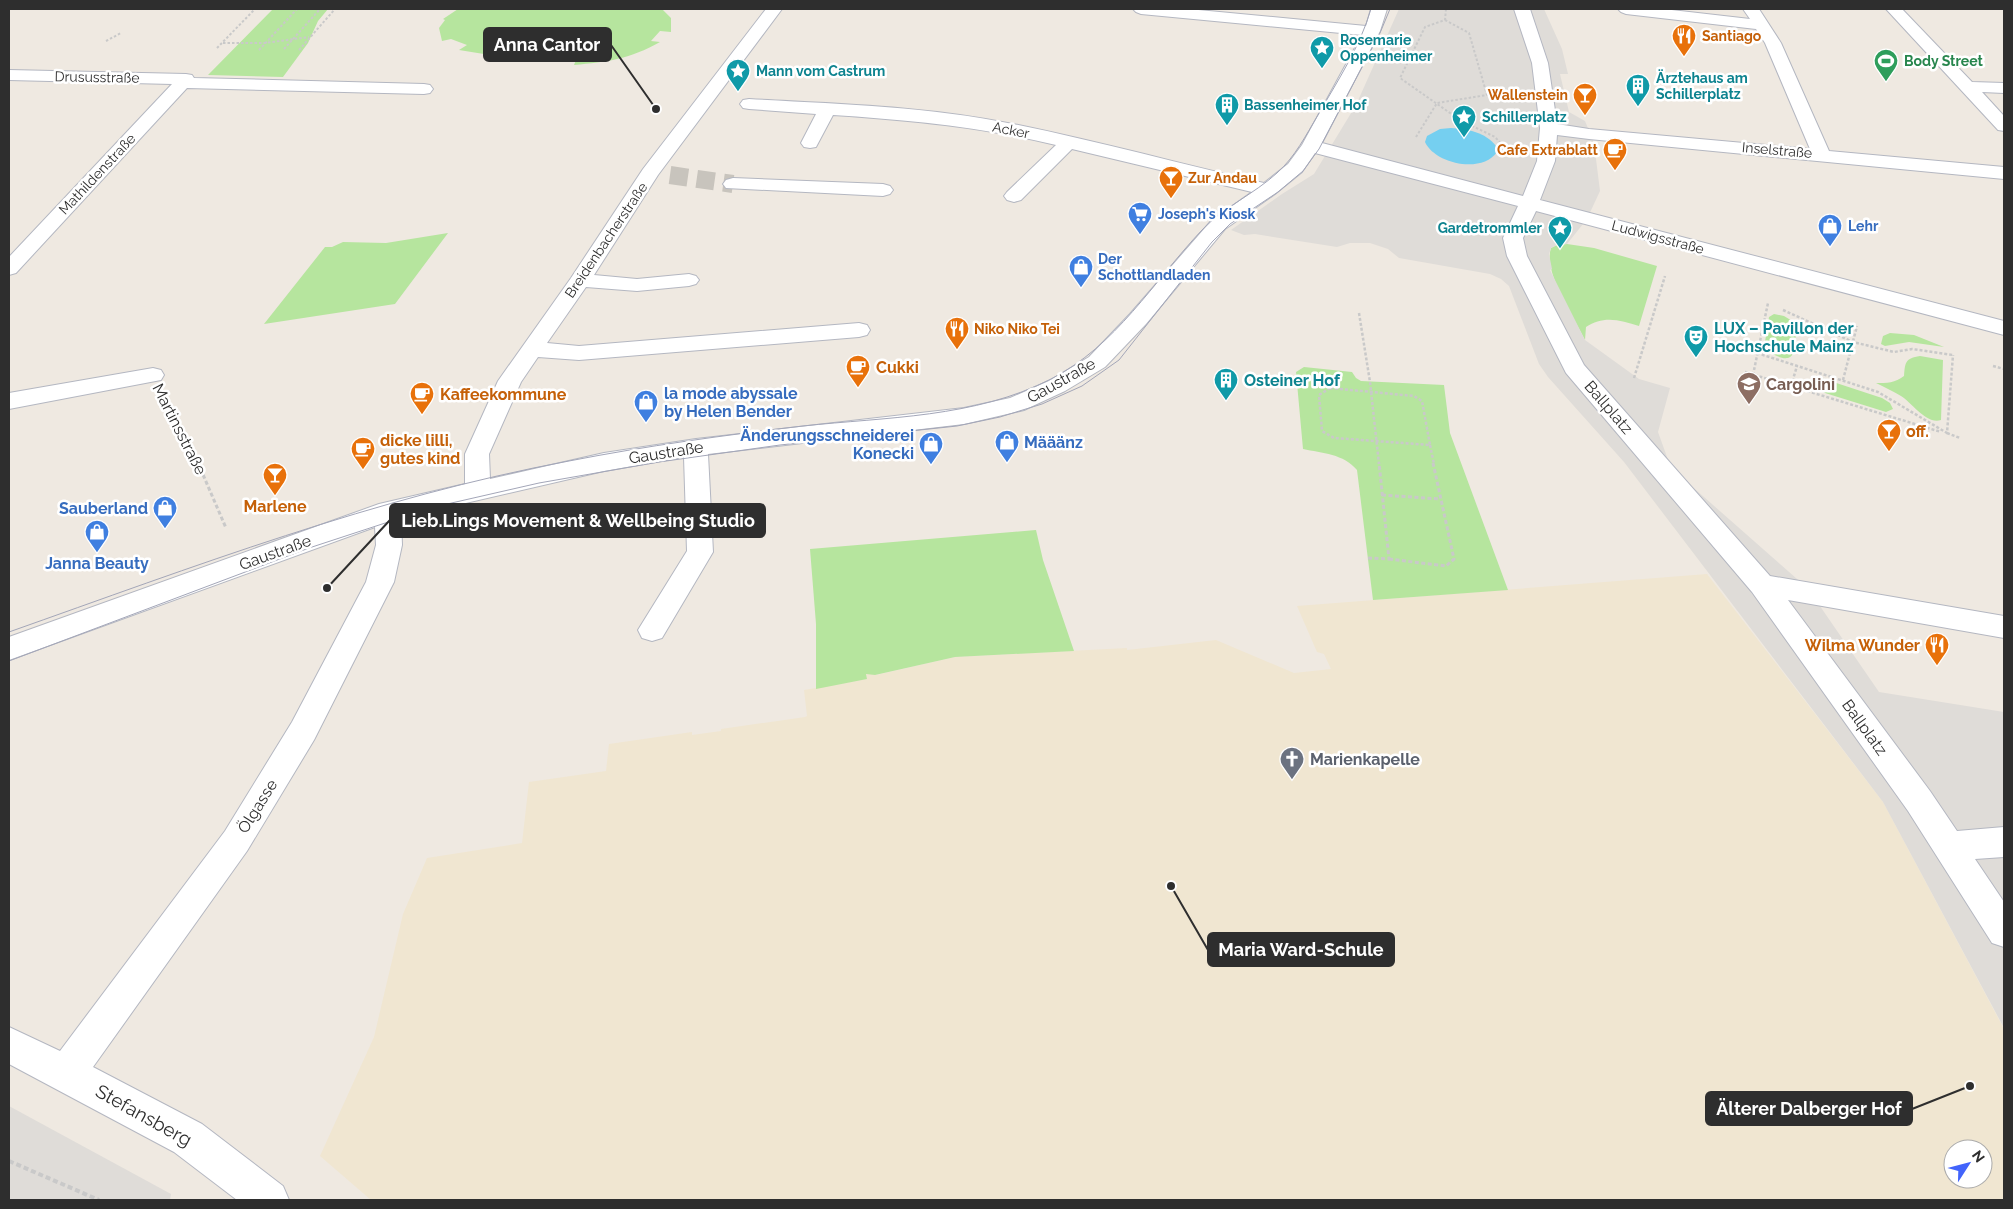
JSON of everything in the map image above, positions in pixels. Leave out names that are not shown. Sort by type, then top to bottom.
[{"type":"street","name":"Breidenbacherstraße","points":[[478,490],[477,454],[510,381],[580,280],[650,173],[774,9]]},
{"type":"street","points":[[1141,9],[1372,31]]},
{"type":"street","points":[[1268,190],[1295,168],[1311,146],[1372,31],[1379,9]]},
{"type":"street","points":[[1522,9],[1540,63],[1549,128],[1546,161],[1529,204]]},
{"type":"street","points":[[1626,9],[1761,25]]},
{"type":"street","points":[[1750,9],[1774,43],[1821,154]]},
{"type":"street","points":[[1894,9],[2004,126]]},
{"type":"street","name":"Drususstraße","points":[[9,75],[279,86],[424,89]]},
{"type":"street","name":"Mathildenstraße","points":[[9,269],[184,81]]},
{"type":"street","points":[[1970,88],[2004,88]]},
{"type":"street","name":"Acker","points":[[749,104],[904,114],[1012,128],[1268,190]]},
{"type":"street","points":[[810,143],[828,108]]},
{"type":"street","name":"Inselstraße","points":[[1549,128],[1589,134],[1821,154],[2004,173]]},
{"type":"street","points":[[1014,196],[1068,143]]},
{"type":"street","name":"Ludwigsstraße","points":[[1311,146],[2004,328]]},
{"type":"street","points":[[650,173],[670,175]]},
{"type":"street","points":[[733,184],[883,190]]},
{"type":"street","name":"Gaustraße","points":[[9,649],[388,511],[604,462],[696,447],[964,416],[1016,404],[1097,362],[1138,319],[1218,225],[1268,190]]},
{"type":"street","name":"Ballplatz","points":[[1529,204],[1513,238],[1516,256],[1574,368],[1762,584],[1950,846],[2004,931]]},
{"type":"street","points":[[580,280],[637,285],[689,280]]},
{"type":"street","points":[[532,349],[579,353],[859,330]]},
{"type":"street","name":"Martinsstraße","points":[[9,400],[153,375]]},
{"type":"street","points":[[652,630],[700,552],[696,447]]},
{"type":"street","name":"Ölgasse","points":[[66,1073],[236,841],[303,731],[380,582],[389,545],[388,511]]},
{"type":"street","points":[[1762,584],[2004,626]]},
{"type":"street","points":[[1950,846],[2004,842]]},
{"type":"street","name":"Stefansberg","points":[[9,1044],[188,1138],[270,1200]]},
{"type":"path","points":[[216,49],[255,9]]},
{"type":"path","points":[[229,84],[297,9]]},
{"type":"path","points":[[252,85],[320,9]]},
{"type":"path","points":[[222,43],[265,43],[310,37],[335,9]]},
{"type":"path","points":[[1445,20],[1446,9]]},
{"type":"path","points":[[1395,169],[1438,103],[1487,94],[1469,33],[1445,20],[1425,27],[1400,78],[1438,103],[1469,125],[1494,136],[1511,154],[1546,161]]},
{"type":"path","points":[[1626,428],[1635,375],[1666,275]]},
{"type":"path","points":[[1753,375],[1768,302],[1853,342],[1894,352],[1912,349],[1952,355],[1946,433]]},
{"type":"path","points":[[1359,313],[1371,391],[1389,559]]},
{"type":"path","points":[[1843,380],[1858,320]]},
{"type":"path","points":[[1645,343],[1649,344]]},
{"type":"path","points":[[1757,353],[1878,392],[1946,433]]},
{"type":"path","points":[[1792,386],[1798,366]]},
{"type":"path","points":[[1744,372],[1960,438]]},
{"type":"path","name":"Martinsstraße","points":[[153,375],[200,466],[228,535]]},
{"type":"path","points":[[1368,558],[1446,566],[1454,559],[1440,499],[1422,401],[1414,396],[1330,388],[1319,395],[1322,431],[1334,438],[1430,445]]},
{"type":"path","points":[[1382,495],[1440,499]]},
{"type":"path","points":[[9,1161],[99,1200]]},
{"type":"shaded area","points":[[1399,9],[1544,9],[1562,49],[1568,74],[1560,74],[1569,112],[1585,121],[1594,143],[1600,191],[1587,219],[1567,244],[1551,248],[1549,254],[1552,269],[1550,270],[1585,340],[1639,379],[1670,388],[1658,432],[1671,468],[1813,593],[1879,692],[2004,712],[2004,1028],[1883,802],[1624,462],[1548,377],[1539,364],[1509,286],[1501,279],[1490,274],[1399,258],[1388,249],[1370,243],[1350,243],[1337,247],[1255,234],[1244,235],[1231,230],[1314,174],[1356,105]]},
{"type":"shaded area","points":[[1707,574],[1883,802],[2004,1029],[2004,1200],[371,1200],[320,1156],[374,1037],[403,914],[427,858],[522,843],[529,782],[606,771],[609,744],[692,732],[692,735],[805,717],[807,716],[804,690],[867,679],[866,673],[876,675],[955,657],[1127,648],[1127,650],[1216,640],[1294,673],[1331,669],[1324,654],[1317,652],[1297,606]]},
{"type":"shaded area","points":[[9,1106],[171,1194],[170,1200],[9,1200]]},
{"type":"green space","points":[[273,9],[328,9],[318,21],[308,43],[283,77],[208,75]]},
{"type":"green space","points":[[458,9],[662,9],[671,18],[671,32],[660,31],[651,41],[660,42],[628,56],[608,61],[574,65],[576,60],[545,57],[548,53],[498,48],[490,55],[459,50],[467,45],[451,39],[442,41],[439,28],[445,20],[443,19]]},
{"type":"green space","points":[[448,233],[395,304],[264,324],[325,247],[332,247],[343,242],[386,243]]},
{"type":"green space","points":[[1567,244],[1594,248],[1657,266],[1639,326],[1612,320],[1599,321],[1586,327],[1585,340],[1561,295],[1551,270],[1551,248]]},
{"type":"green space","points":[[1774,314],[1784,316],[1799,325],[1800,329],[1796,336],[1793,353],[1788,358],[1779,357],[1764,348],[1769,317]]},
{"type":"green space","points":[[1890,333],[1914,335],[1944,347],[1909,342],[1885,346],[1881,344],[1883,336]]},
{"type":"green space","points":[[1920,356],[1943,360],[1941,420],[1930,419],[1901,396],[1876,383],[1891,382],[1901,378],[1904,376],[1907,362],[1911,358]]},
{"type":"green space","points":[[1304,367],[1352,372],[1361,381],[1444,385],[1450,433],[1508,590],[1373,600],[1357,470],[1339,457],[1303,449],[1296,372]]},
{"type":"green space","points":[[1818,377],[1882,398],[1890,403],[1893,409],[1886,412],[1825,393],[1811,385],[1810,381]]},
{"type":"green space","points":[[1036,530],[1043,560],[1074,651],[955,657],[875,675],[866,674],[867,679],[816,689],[816,624],[810,549]]},
{"type":"water","points":[[1440,129],[1470,130],[1487,137],[1496,146],[1497,152],[1490,159],[1481,163],[1470,164],[1448,161],[1438,156],[1430,150],[1425,142],[1427,136]]},
{"type":"tunnel","points":[[670,175],[733,184]]},
{"type":"tram line","points":[[9,632],[286,536],[426,494],[497,476],[569,461],[686,441],[961,409],[992,402],[1022,392],[1051,379],[1095,349],[1132,312],[1202,230],[1220,214],[1268,181],[1289,160],[1348,63],[1361,37],[1371,9]]},
{"type":"tram line","points":[[9,661],[309,548],[434,507],[539,483],[659,462],[780,445],[957,426],[1000,417],[1042,404],[1082,386],[1119,360],[1212,242],[1230,224],[1278,192],[1303,171],[1319,149],[1380,33],[1390,9]]},
{"type":"place","name":"Santiago","points":[[1684,57]]},
{"type":"place","name":"Rosemarie Oppenheimer","points":[[1322,69]]},
{"type":"place","name":"Body Street","points":[[1886,82]]},
{"type":"place","name":"Mann vom Castrum","points":[[738,92]]},
{"type":"place","name":"Ärztehaus am Schillerplatz","points":[[1638,107]]},
{"type":"place","name":"Anna Cantor","points":[[656,109]]},
{"type":"place","name":"Wallenstein","points":[[1585,116]]},
{"type":"place","name":"Bassenheimer Hof","points":[[1227,126]]},
{"type":"place","name":"Schillerplatz","points":[[1464,138]]},
{"type":"place","name":"Cafe Extrablatt","points":[[1615,171]]},
{"type":"place","name":"Zur Andau","points":[[1171,199]]},
{"type":"place","name":"Joseph's Kiosk","points":[[1140,235]]},
{"type":"place","name":"Lehr","points":[[1830,247]]},
{"type":"place","name":"Gardetrommler","points":[[1560,249]]},
{"type":"place","name":"Der Schottlandladen","points":[[1081,288]]},
{"type":"place","name":"Niko Niko Tei","points":[[957,350]]},
{"type":"place","name":"LUX – Pavillon der Hochschule Mainz","points":[[1696,358]]},
{"type":"place","name":"Cukki","points":[[858,388]]},
{"type":"place","name":"Osteiner Hof","points":[[1226,401]]},
{"type":"place","name":"Cargolini","points":[[1749,405]]},
{"type":"place","name":"Kaffeekommune","points":[[422,415]]},
{"type":"place","name":"la mode abyssale by Helen Bender","points":[[646,423]]},
{"type":"place","name":"off.","points":[[1889,452]]},
{"type":"place","name":"Määänz","points":[[1007,463]]},
{"type":"place","name":"Änderungsschneiderei Konecki","points":[[931,465]]},
{"type":"place","name":"dicke lilli, gutes kind","points":[[363,470]]},
{"type":"place","name":"Marlene","points":[[275,496]]},
{"type":"place","name":"Sauberland","points":[[165,529]]},
{"type":"place","name":"Janna Beauty","points":[[97,553]]},
{"type":"place","name":"Lieb.Lings Movement & Wellbeing Studio","points":[[327,588]]},
{"type":"place","name":"Wilma Wunder","points":[[1937,666]]},
{"type":"place","name":"Marienkapelle","points":[[1292,780]]},
{"type":"place","name":"Maria Ward-Schule","points":[[1171,886]]},
{"type":"place","name":"Älterer Dalberger Hof","points":[[1970,1086]]}]
